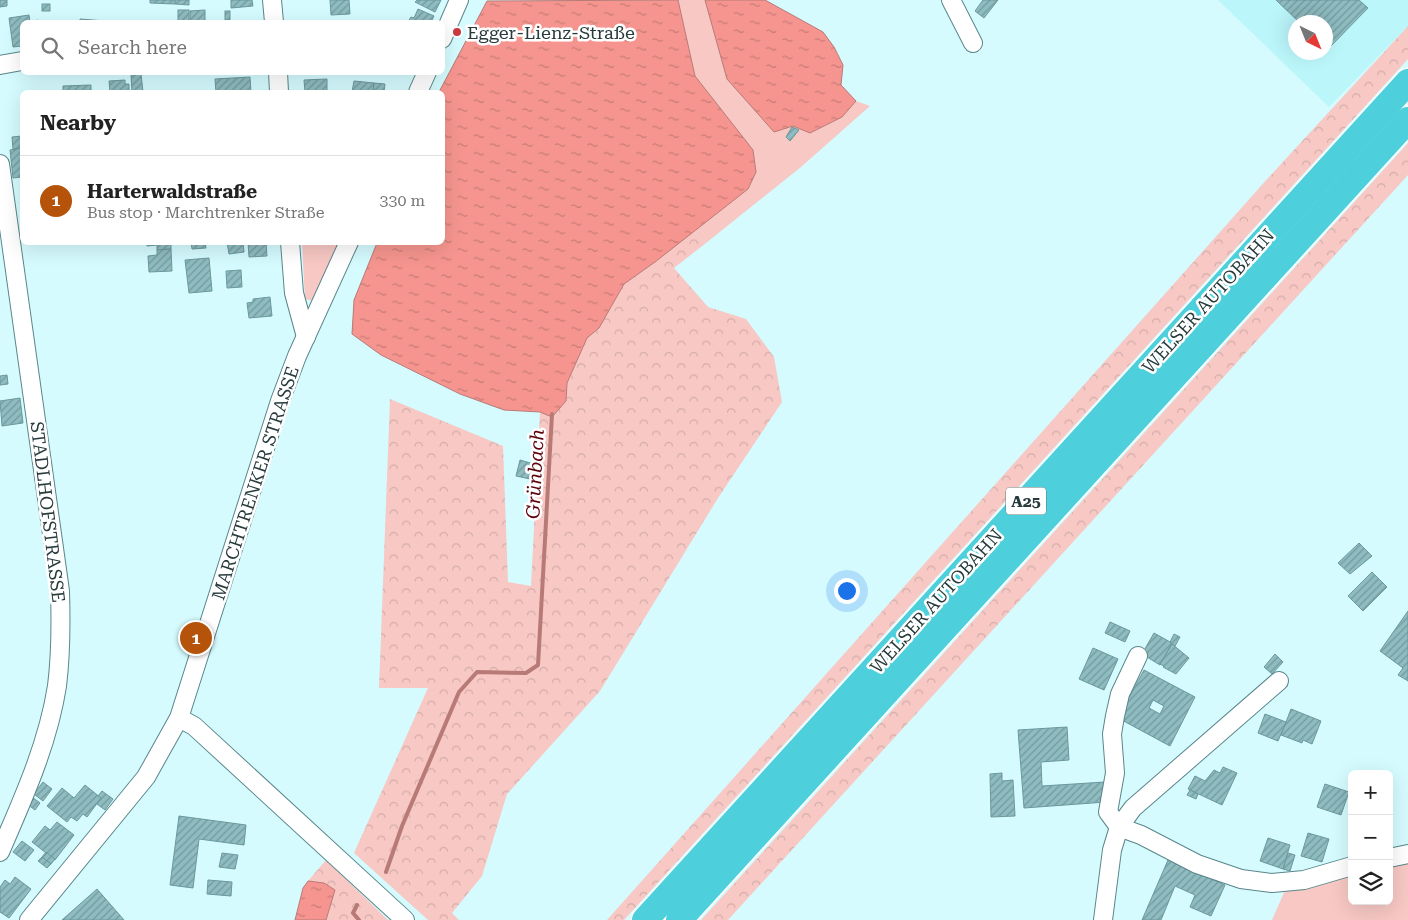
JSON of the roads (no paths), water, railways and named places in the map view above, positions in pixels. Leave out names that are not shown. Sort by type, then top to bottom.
[{"type":"highway","name":"WELSER AUTOBAHN","points":[[645,920],[1408,82]]},
{"type":"highway","name":"WELSER AUTOBAHN","points":[[679,920],[1408,120]]},
{"type":"street","points":[[272,0],[274,20]]},
{"type":"street","points":[[445,32],[459,0]]},
{"type":"street","points":[[951,0],[973,43]]},
{"type":"street","points":[[0,65],[20,61]]},
{"type":"street","points":[[278,75],[280,90]]},
{"type":"street","points":[[419,90],[426,75]]},
{"type":"street","name":"STADLHOFSTRASSE","points":[[0,164],[60,591],[61,636],[56,687],[48,728],[34,770],[0,852]]},
{"type":"street","points":[[290,245],[294,292],[306,337]]},
{"type":"street","points":[[306,337],[348,245]]},
{"type":"street","name":"MARCHTRENKER STRASSE","points":[[29,920],[146,777],[179,718],[280,401],[306,337]]},
{"type":"street","points":[[1138,656],[1120,694],[1112,734],[1115,773],[1108,812],[1118,827],[1141,835],[1197,864],[1241,879],[1272,883],[1304,880],[1348,867]]},
{"type":"street","points":[[1103,920],[1112,850],[1118,827],[1133,808],[1279,681]]},
{"type":"street","points":[[179,718],[194,726],[405,920]]},
{"type":"street","points":[[1393,857],[1408,854]]},
{"type":"water","points":[[678,0],[695,76],[753,150],[756,172],[748,189],[624,284],[599,328],[587,338],[567,383],[566,401],[552,417],[540,412],[504,410],[460,394],[381,355],[352,334],[354,300],[376,245],[445,245],[445,90],[440,90],[487,1]]},
{"type":"water","points":[[705,0],[765,0],[823,32],[834,47],[843,65],[841,85],[856,101],[842,117],[810,133],[793,126],[774,132],[727,79]]},
{"type":"water","points":[[308,881],[324,883],[335,890],[326,920],[295,920],[303,888]]},
{"type":"waterway","name":"Grünbach","points":[[386,872],[402,826],[459,692],[477,672],[526,673],[538,665],[552,414]]},
{"type":"waterway","name":"Grünbach","points":[[357,905],[353,913],[359,920]]},
{"type":"place","name":"Egger-Lienz-Straße","points":[[457,32]]},
{"type":"place","name":"Harterwaldstraße","points":[[196,638]]}]
